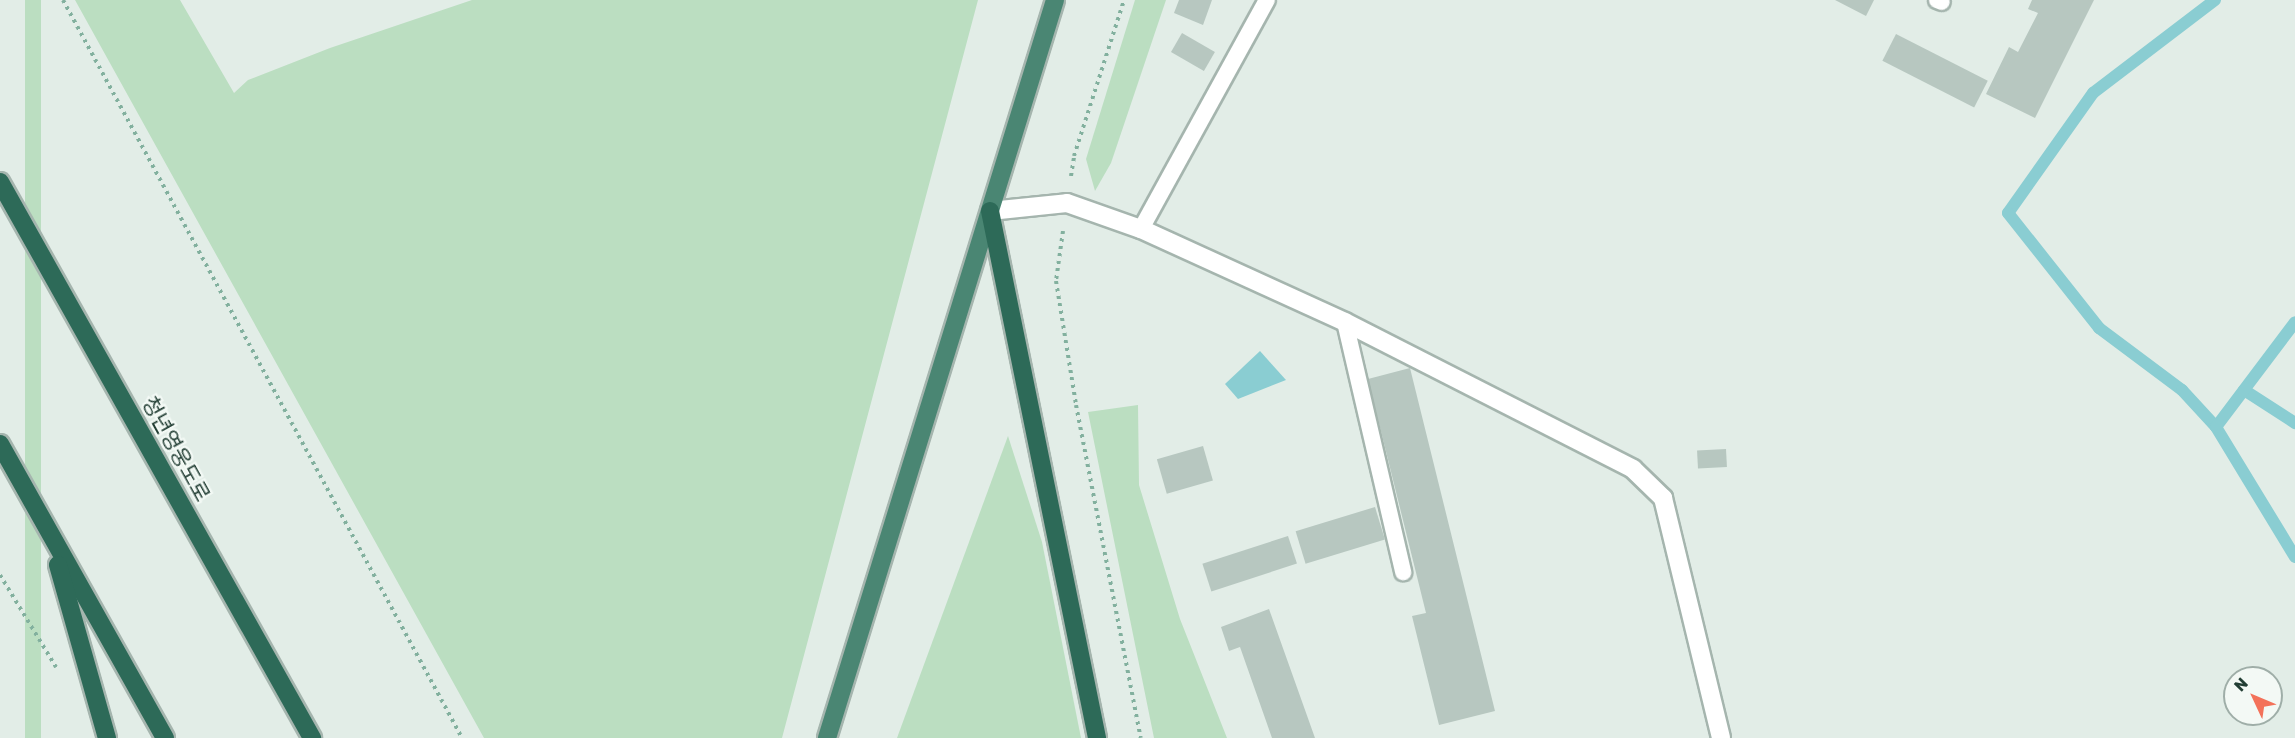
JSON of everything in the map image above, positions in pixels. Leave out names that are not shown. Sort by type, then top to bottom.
[{"type":"highway","points":[[827,738],[1055,0]]},
{"type":"highway","name":"청년영웅도로","points":[[0,182],[312,738]]},
{"type":"highway","points":[[990,211],[1097,738]]},
{"type":"highway","points":[[0,444],[50,537],[165,738]]},
{"type":"highway","points":[[50,537],[106,738]]},
{"type":"street","points":[[990,211],[1067,203],[1141,228],[1345,322],[1633,469],[1663,498],[1721,738]]},
{"type":"lane","points":[[1141,228],[1267,0]]},
{"type":"lane","points":[[1345,322],[1403,572]]},
{"type":"path","points":[[63,0],[462,738]]},
{"type":"path","points":[[1124,0],[1074,156],[1056,282],[1076,405],[1141,738]]},
{"type":"path","points":[[0,576],[62,677]]},
{"type":"green space","points":[[25,0],[41,0],[41,738],[25,738]]},
{"type":"green space","points":[[75,0],[180,0],[234,93],[248,80],[330,48],[472,0],[978,0],[782,738],[484,738]]},
{"type":"green space","points":[[1135,0],[1166,0],[1111,163],[1095,191],[1086,159]]},
{"type":"green space","points":[[1138,405],[1139,485],[1180,619],[1227,738],[1154,738],[1088,412]]},
{"type":"green space","points":[[1008,436],[1042,542],[1081,738],[897,738]]},
{"type":"water","points":[[1260,351],[1286,380],[1238,399],[1225,384]]},
{"type":"building","points":[[1179,0],[1212,0],[1203,25],[1174,13]]},
{"type":"building","points":[[1835,0],[1874,0],[1866,16]]},
{"type":"building","points":[[2032,0],[2094,0],[2035,118],[1986,94],[2009,47],[2018,52],[2038,13],[2028,9]]},
{"type":"building","points":[[1182,33],[1215,52],[1204,71],[1171,52]]},
{"type":"building","points":[[1896,34],[1988,81],[1974,107],[1882,61]]},
{"type":"building","points":[[1410,368],[1495,711],[1439,725],[1412,616],[1426,613],[1368,379]]},
{"type":"building","points":[[1203,446],[1213,481],[1167,494],[1157,459]]},
{"type":"building","points":[[1726,449],[1727,467],[1698,468],[1697,451]]},
{"type":"building","points":[[1375,507],[1385,540],[1306,564],[1296,531]]},
{"type":"building","points":[[1288,536],[1297,564],[1211,591],[1202,564]]},
{"type":"building","points":[[1269,609],[1315,738],[1272,738],[1240,647],[1229,651],[1221,627]]},
{"type":"waterway","points":[[2215,0],[2093,93],[2008,213],[2099,328],[2182,390],[2216,427],[2295,557]]},
{"type":"waterway","points":[[2216,427],[2295,322]]},
{"type":"waterway","points":[[2244,390],[2295,423]]}]
